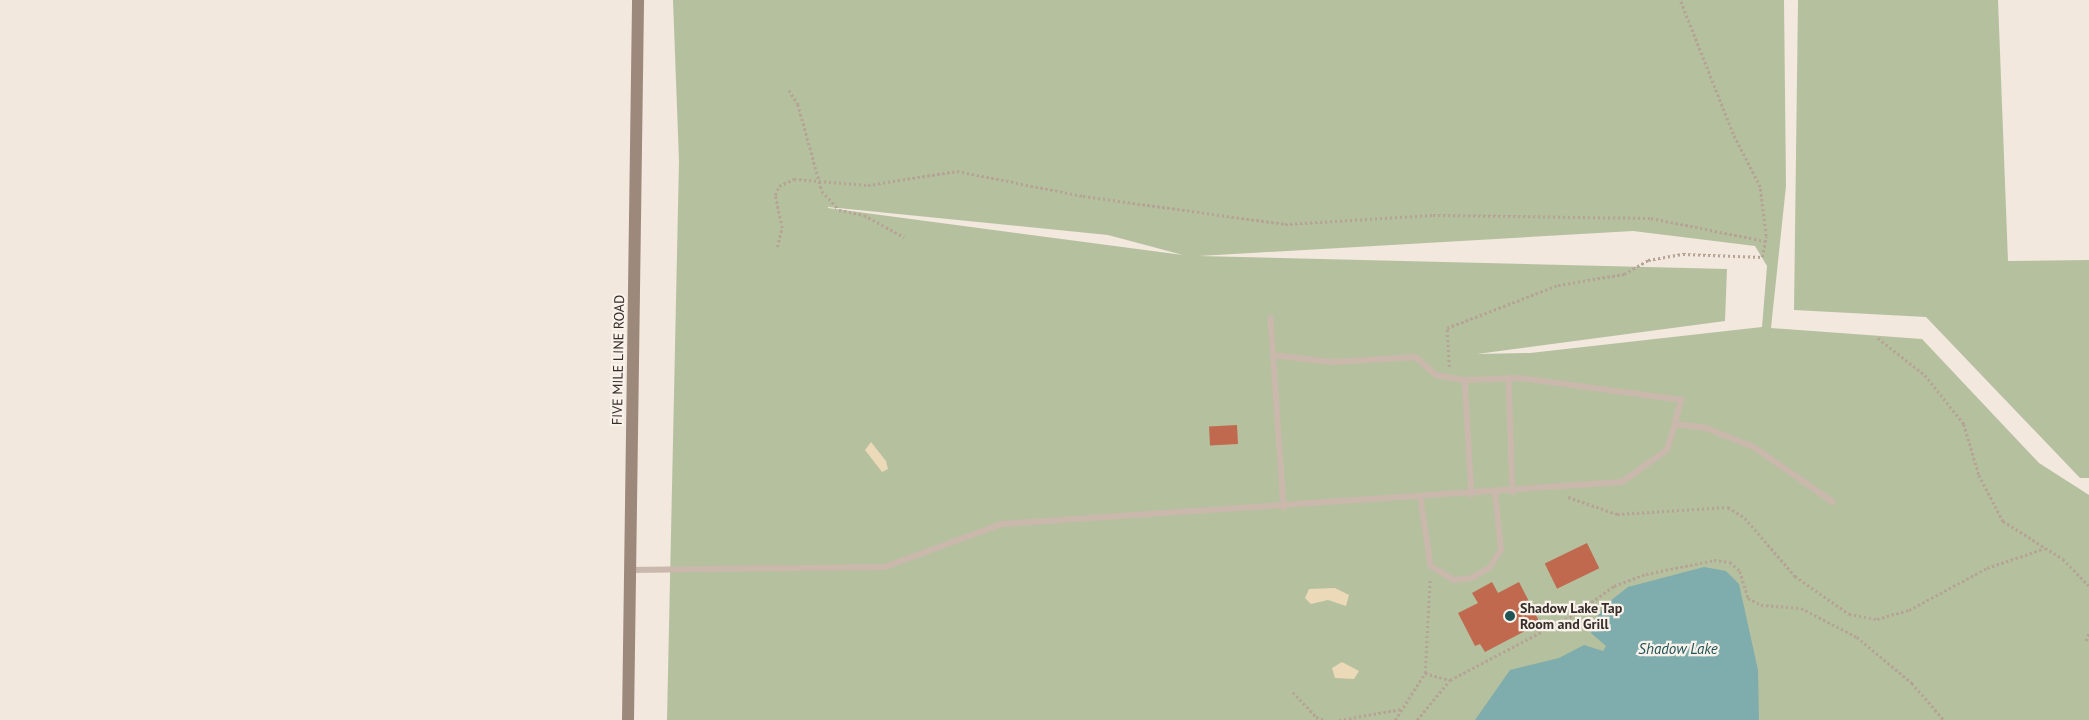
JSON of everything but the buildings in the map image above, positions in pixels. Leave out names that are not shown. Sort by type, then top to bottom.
[{"type":"main road","name":"FIVE MILE LINE ROAD","points":[[628,720],[638,0]]},
{"type":"lane","points":[[1271,318],[1284,508]]},
{"type":"lane","points":[[631,570],[885,568],[1002,524],[1284,508],[1513,492],[1622,482],[1667,450],[1682,400],[1509,378],[1465,380],[1436,375],[1416,357],[1332,362],[1273,355]]},
{"type":"lane","points":[[1509,378],[1513,492]]},
{"type":"lane","points":[[1465,380],[1472,495]]},
{"type":"lane","points":[[1675,424],[1706,428],[1754,447],[1833,502]]},
{"type":"lane","points":[[1421,498],[1431,566],[1454,580],[1472,578],[1490,567],[1502,539],[1495,493]]},
{"type":"path","points":[[1449,377],[1448,328],[1485,311],[1558,285],[1624,274],[1648,260],[1692,254],[1762,257],[1765,241],[1760,187],[1733,134],[1680,0]]},
{"type":"path","points":[[789,90],[798,104],[819,183],[839,210],[864,215],[904,237]]},
{"type":"path","points":[[777,247],[782,228],[775,195],[779,186],[794,179],[819,183],[868,185],[957,171],[1082,196],[1285,224],[1433,215],[1651,218],[1765,241]]},
{"type":"path","points":[[1878,338],[1925,375],[1964,424],[1979,475],[2003,521],[2063,559],[2089,586]]},
{"type":"path","points":[[1552,488],[1617,514],[1728,507],[1745,518],[1795,576],[1849,614],[1877,619],[1909,610],[1987,568],[2045,548]]},
{"type":"path","points":[[1417,720],[1450,680],[1575,614],[1614,586],[1646,574],[1714,560],[1730,562],[1740,572],[1748,598],[1761,605],[1800,608],[1857,637],[1912,683],[1944,720]]},
{"type":"path","points":[[1395,720],[1425,673],[1431,566]]},
{"type":"path","points":[[2086,641],[2089,632]]},
{"type":"path","points":[[1425,673],[1450,680]]},
{"type":"path","points":[[1293,692],[1316,717],[1325,720]]},
{"type":"path","points":[[1339,720],[1402,709]]},
{"type":"green space","points":[[673,0],[1784,0],[1786,186],[1771,328],[1922,339],[2039,463],[2089,495],[2089,720],[667,720],[679,161]],"holes":[[[828,208],[1108,235],[1183,255]],[[1633,231],[1755,246],[1767,266],[1762,327],[1530,353],[1477,354],[1725,321],[1727,269],[1199,256]]]},
{"type":"green space","points":[[1798,0],[1998,0],[2008,261],[2089,260],[2089,478],[2080,478],[1926,317],[1794,310]]},
{"type":"sand","points":[[871,442],[886,461],[888,469],[882,472],[865,450]]},
{"type":"sand","points":[[1335,588],[1349,595],[1346,606],[1328,600],[1311,604],[1305,598],[1309,589]]},
{"type":"sand","points":[[1342,662],[1359,671],[1354,679],[1335,678],[1332,668]]},
{"type":"water","name":"Shadow Lake","points":[[1704,567],[1726,571],[1739,584],[1758,670],[1759,720],[1475,720],[1510,670],[1559,658],[1584,645],[1603,651],[1606,646],[1591,633],[1595,621],[1605,605],[1628,587]]},
{"type":"place","name":"Shadow Lake Tap Room and Grill","points":[[1510,616]]}]
